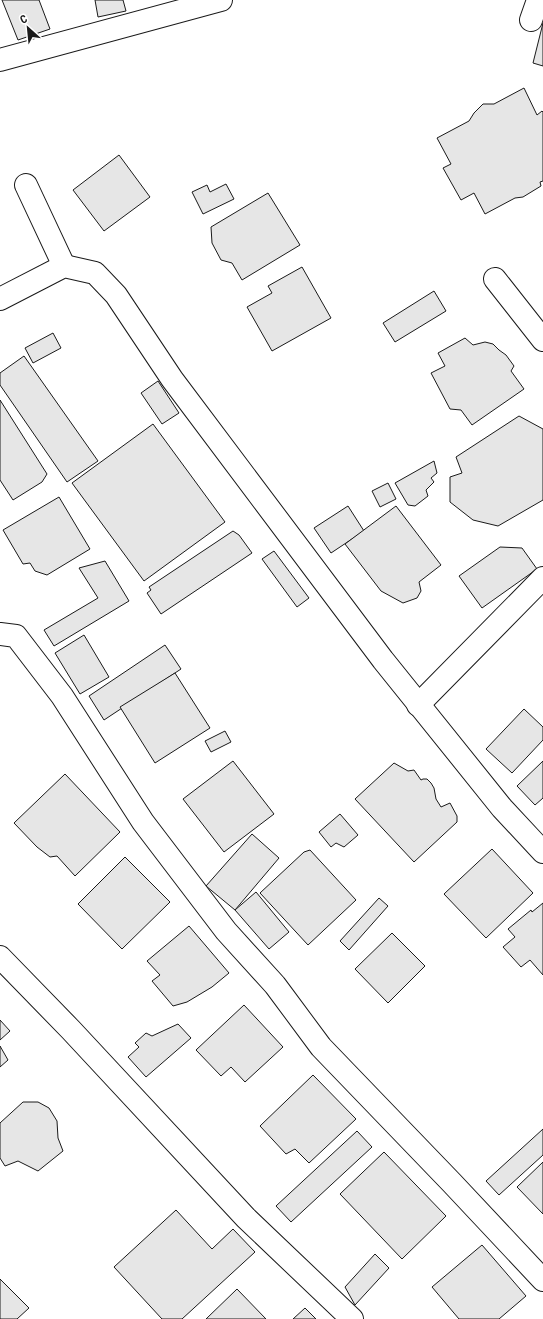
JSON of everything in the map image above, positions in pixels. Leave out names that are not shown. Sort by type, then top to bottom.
[{"type":"street","points":[[0,60],[221,0]]},
{"type":"street","points":[[531,20],[538,0]]},
{"type":"street","points":[[26,185],[64,266]]},
{"type":"street","points":[[0,299],[64,266],[96,273],[116,295],[172,379],[383,660],[502,808],[543,852]]},
{"type":"street","points":[[495,279],[543,340]]},
{"type":"street","points":[[418,705],[543,578]]},
{"type":"street","points":[[0,634],[16,636],[62,696],[143,822],[226,931],[275,985],[321,1047],[543,1280]]},
{"type":"street","points":[[0,957],[246,1218],[352,1319]]},
{"type":"building","points":[[2,0],[39,0],[50,29],[18,40]]},
{"type":"building","points":[[95,0],[123,0],[126,11],[98,17]]},
{"type":"building","points":[[543,23],[543,66],[533,63]]},
{"type":"building","points":[[524,88],[537,115],[542,111],[543,112],[543,181],[540,182],[541,186],[523,197],[515,198],[485,214],[474,193],[461,200],[443,168],[451,164],[437,138],[469,121],[474,113],[483,104],[494,104]]},
{"type":"building","points":[[119,155],[150,197],[104,231],[73,190]]},
{"type":"building","points":[[226,184],[234,199],[203,214],[192,192],[207,185],[210,192]]},
{"type":"building","points":[[268,193],[300,245],[242,280],[232,263],[221,260],[212,243],[211,227]]},
{"type":"building","points":[[302,267],[331,318],[272,351],[247,307],[272,293],[268,286]]},
{"type":"building","points":[[434,291],[446,311],[395,342],[383,323]]},
{"type":"building","points":[[53,333],[61,348],[33,363],[25,348]]},
{"type":"building","points":[[465,338],[473,345],[485,342],[493,344],[506,355],[514,366],[511,371],[524,389],[472,425],[461,410],[450,409],[431,373],[445,366],[438,353]]},
{"type":"building","points":[[24,356],[98,461],[67,482],[0,385],[0,373]]},
{"type":"building","points":[[158,381],[179,413],[162,424],[141,393]]},
{"type":"building","points":[[0,400],[47,474],[42,482],[13,500],[0,480]]},
{"type":"building","points":[[519,416],[543,429],[543,500],[498,526],[473,520],[450,502],[450,477],[462,473],[456,457]]},
{"type":"building","points":[[153,424],[225,522],[144,581],[72,483]]},
{"type":"building","points":[[434,461],[437,473],[431,478],[434,482],[426,490],[428,496],[415,506],[408,505],[395,483]]},
{"type":"building","points":[[388,483],[396,499],[380,507],[372,491]]},
{"type":"building","points":[[59,497],[90,549],[47,575],[35,571],[30,563],[23,564],[3,530]]},
{"type":"building","points":[[348,506],[364,531],[331,553],[314,528]]},
{"type":"building","points":[[396,506],[441,565],[419,582],[421,591],[417,598],[403,603],[381,591],[345,544]]},
{"type":"building","points":[[233,531],[239,535],[252,553],[161,614],[147,593],[151,590],[149,587]]},
{"type":"building","points":[[500,547],[522,548],[537,569],[482,608],[459,576]]},
{"type":"building","points":[[274,551],[309,598],[297,607],[262,559]]},
{"type":"building","points":[[105,561],[129,601],[54,646],[44,630],[98,598],[79,568]]},
{"type":"building","points":[[84,635],[109,677],[80,694],[55,653]]},
{"type":"building","points":[[165,645],[181,669],[104,720],[89,696]]},
{"type":"building","points":[[175,673],[210,728],[155,763],[120,707]]},
{"type":"building","points":[[524,709],[543,727],[543,740],[512,773],[486,749]]},
{"type":"building","points":[[225,731],[231,742],[211,752],[205,741]]},
{"type":"building","points":[[233,761],[274,814],[224,852],[183,799]]},
{"type":"building","points":[[543,761],[543,798],[535,805],[517,786]]},
{"type":"building","points":[[394,763],[408,771],[414,770],[421,780],[427,779],[434,788],[436,799],[441,807],[450,803],[457,816],[457,822],[414,862],[355,799]]},
{"type":"building","points":[[65,774],[120,832],[75,876],[57,856],[50,857],[37,847],[14,823]]},
{"type":"building","points":[[340,814],[358,835],[344,847],[336,843],[331,847],[319,832]]},
{"type":"building","points":[[252,834],[279,858],[235,910],[206,886]]},
{"type":"building","points":[[492,849],[533,893],[486,938],[444,894]]},
{"type":"building","points":[[310,850],[356,900],[308,945],[260,893],[304,852]]},
{"type":"building","points":[[125,857],[170,902],[122,949],[78,904]]},
{"type":"building","points":[[256,892],[289,932],[269,949],[235,910]]},
{"type":"building","points":[[379,898],[388,906],[349,950],[340,941]]},
{"type":"building","points":[[543,903],[543,975],[530,960],[521,967],[503,947],[515,937],[508,929],[531,910],[532,912]]},
{"type":"building","points":[[189,926],[229,973],[212,987],[187,1002],[173,1006],[152,981],[160,975],[147,961]]},
{"type":"building","points":[[392,933],[425,966],[388,1003],[355,969]]},
{"type":"building","points":[[244,1005],[283,1047],[245,1082],[231,1067],[221,1076],[196,1050]]},
{"type":"building","points":[[0,1020],[10,1031],[0,1040]]},
{"type":"building","points":[[178,1024],[191,1038],[146,1077],[128,1057],[139,1047],[135,1043],[146,1033],[152,1036]]},
{"type":"building","points":[[0,1046],[8,1060],[0,1067]]},
{"type":"building","points":[[313,1075],[356,1119],[309,1163],[295,1149],[286,1154],[260,1126]]},
{"type":"building","points":[[23,1102],[38,1102],[49,1108],[57,1121],[58,1138],[63,1151],[38,1171],[18,1161],[5,1166],[0,1158],[0,1123]]},
{"type":"building","points":[[543,1129],[543,1155],[499,1195],[486,1181]]},
{"type":"building","points":[[357,1131],[372,1147],[291,1222],[276,1206]]},
{"type":"building","points":[[384,1152],[446,1216],[402,1259],[340,1194]]},
{"type":"building","points":[[543,1162],[543,1214],[517,1187]]},
{"type":"building","points":[[176,1210],[212,1249],[233,1229],[255,1252],[182,1319],[162,1319],[114,1267]]},
{"type":"building","points":[[482,1245],[526,1296],[499,1319],[459,1319],[432,1287]]},
{"type":"building","points":[[375,1254],[389,1268],[355,1305],[345,1287]]},
{"type":"building","points":[[0,1279],[29,1308],[17,1319],[0,1319]]},
{"type":"building","points":[[237,1289],[266,1319],[206,1319]]},
{"type":"building","points":[[305,1308],[316,1319],[293,1319]]}]
